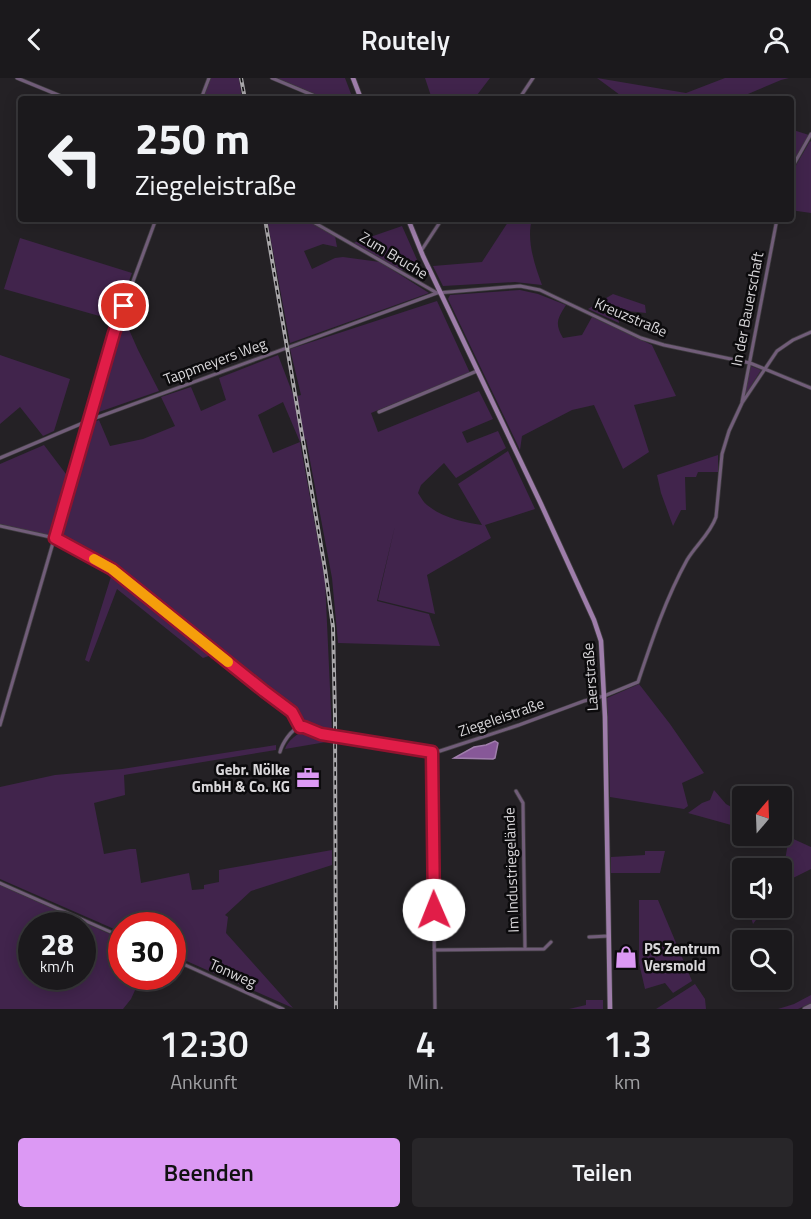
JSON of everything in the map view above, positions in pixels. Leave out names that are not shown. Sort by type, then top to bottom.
[{"type":"main road","points":[[353,78],[360,96]]},
{"type":"main road","name":"Laerstraße","points":[[409,222],[439,293],[541,504],[594,620],[601,641],[610,1009]]},
{"type":"street","points":[[17,78],[61,96]]},
{"type":"street","points":[[202,96],[209,78]]},
{"type":"street","points":[[272,78],[315,96]]},
{"type":"street","points":[[521,96],[533,78]]},
{"type":"street","points":[[794,164],[811,135]]},
{"type":"street","points":[[0,725],[114,333],[155,222]]},
{"type":"street","name":"Zum Bruche","points":[[313,222],[439,293]]},
{"type":"street","points":[[421,251],[440,222]]},
{"type":"street","name":"In der Bauerschaft","points":[[742,404],[776,222]]},
{"type":"street","name":"Kreuzstraße","points":[[439,293],[531,287],[585,310],[641,338],[750,363],[811,388]]},
{"type":"street","name":"Tappmeyers Weg","points":[[0,458],[90,420],[439,293]]},
{"type":"street","name":"In der Bauerschaft","points":[[604,696],[638,682],[654,634],[688,558],[712,527],[716,517],[722,454],[729,431],[742,404],[777,351],[811,332]]},
{"type":"street","points":[[379,412],[477,371]]},
{"type":"street","points":[[0,526],[55,538],[112,569],[292,712],[300,727],[291,734],[280,752]]},
{"type":"street","name":"Ziegeleistraße","points":[[300,727],[321,734],[432,752],[604,696]]},
{"type":"street","points":[[432,752],[435,1009]]},
{"type":"street","name":"Im Industriegelände","points":[[516,791],[523,803],[525,949]]},
{"type":"street","points":[[0,883],[108,931]]},
{"type":"street","points":[[589,937],[609,936]]},
{"type":"street","name":"Im Industriegelände","points":[[434,950],[544,949],[551,942]]},
{"type":"street","name":"Tonweg","points":[[186,965],[283,1009]]},
{"type":"street","points":[[806,1009],[811,1006]]},
{"type":"shaded area","points":[[211,78],[239,78],[242,96],[204,96]]},
{"type":"shaded area","points":[[277,78],[345,78],[352,96],[320,96]]},
{"type":"shaded area","points":[[425,78],[490,78],[476,96],[431,96]]},
{"type":"shaded area","points":[[597,78],[686,93],[725,78],[789,78],[743,96],[620,95]]},
{"type":"shaded area","points":[[794,130],[809,135],[794,162]]},
{"type":"shaded area","points":[[810,141],[811,213],[794,211],[794,169]]},
{"type":"shaded area","points":[[268,222],[309,222],[335,236],[337,247],[323,244],[304,251],[312,269],[335,258],[343,257],[380,262],[429,293],[290,343]]},
{"type":"shaded area","points":[[508,222],[531,222],[531,244],[542,285],[515,282],[443,286],[433,266],[482,262]]},
{"type":"shaded area","points":[[402,226],[418,262],[401,271],[353,243]]},
{"type":"shaded area","points":[[20,238],[132,273],[119,307],[159,391],[96,413],[93,411],[117,321],[4,289]]},
{"type":"shaded area","points":[[520,290],[566,305],[558,321],[563,338],[582,335],[592,317],[652,345],[676,396],[634,405],[649,452],[623,469],[594,405],[572,410],[522,436],[520,450],[448,299],[450,295]]},
{"type":"shaded area","points":[[613,294],[645,305],[646,313],[618,310],[619,323],[588,309]]},
{"type":"shaded area","points":[[437,301],[470,373],[371,413],[378,432],[479,391],[493,419],[462,432],[467,443],[498,431],[506,448],[456,478],[444,463],[421,485],[418,493],[426,504],[446,516],[482,525],[458,484],[508,451],[535,509],[485,525],[491,538],[427,575],[435,614],[378,600],[395,526],[377,601],[429,614],[440,646],[338,643],[332,578],[306,439],[300,442],[325,580],[332,732],[318,731],[302,722],[298,713],[220,652],[203,658],[117,589],[89,662],[85,660],[114,567],[60,537],[91,423],[99,420],[110,446],[143,439],[175,426],[161,397],[191,387],[201,411],[226,400],[219,378],[278,355],[294,397],[301,395],[290,349]],"holes":[[[283,402],[300,442],[273,453],[258,415]]]},
{"type":"shaded area","points":[[0,355],[70,379],[54,431],[43,436],[20,407],[0,424]]},
{"type":"shaded area","points":[[751,366],[761,370],[746,394],[745,393]]},
{"type":"shaded area","points":[[44,445],[69,478],[53,536],[0,524],[0,464]]},
{"type":"shaded area","points":[[718,455],[718,472],[698,472],[696,477],[685,477],[686,510],[681,510],[673,526],[657,475]]},
{"type":"shaded area","points":[[639,684],[704,773],[682,783],[688,806],[684,809],[610,797],[607,698]]},
{"type":"shaded area","points":[[304,731],[332,741],[285,749],[293,738]]},
{"type":"shaded area","points":[[495,741],[498,743],[493,759],[454,758],[474,747]]},
{"type":"shaded area","points":[[276,745],[276,750],[124,775],[125,795],[94,803],[104,854],[136,849],[141,883],[189,873],[192,890],[204,889],[204,885],[219,882],[219,870],[332,850],[332,865],[251,891],[225,915],[228,917],[226,933],[293,1008],[186,961],[186,912],[108,912],[108,926],[96,921],[96,912],[75,912],[0,879],[0,787],[55,775],[122,769]]},
{"type":"shaded area","points":[[714,790],[732,807],[732,825],[688,813],[710,800]]},
{"type":"shaded area","points":[[792,838],[811,847],[811,869],[792,878],[792,858],[785,858],[787,846],[792,846]]},
{"type":"shaded area","points":[[645,851],[665,851],[660,873],[611,873],[611,857],[645,855]]},
{"type":"shaded area","points":[[0,885],[60,912],[18,912],[18,990],[96,990],[96,928],[108,933],[108,990],[135,990],[123,1009],[0,1009]]},
{"type":"shaded area","points":[[639,900],[658,900],[692,981],[673,993],[665,983],[645,989],[639,963]]},
{"type":"shaded area","points":[[695,984],[705,999],[706,1009],[656,1009]]},
{"type":"shaded area","points":[[811,995],[811,1003],[798,1009],[778,1009],[794,1004]]},
{"type":"shaded area","points":[[586,1000],[603,1000],[603,1009],[569,1009],[586,1005]]},
{"type":"railway","points":[[241,78],[244,96]]},
{"type":"railway","points":[[266,222],[333,627],[336,1009]]},
{"type":"slow traffic","points":[[94,559],[112,569],[228,662]]},
{"type":"place","name":"Gebr. Nölke GmbH & Co. KG","points":[[308,778]]},
{"type":"place","name":"PS Zentrum Versmold","points":[[626,957]]},
{"type":"route","points":[[124,306],[114,333],[55,538],[112,569],[292,712],[300,727],[321,734],[432,752],[434,910]]}]
